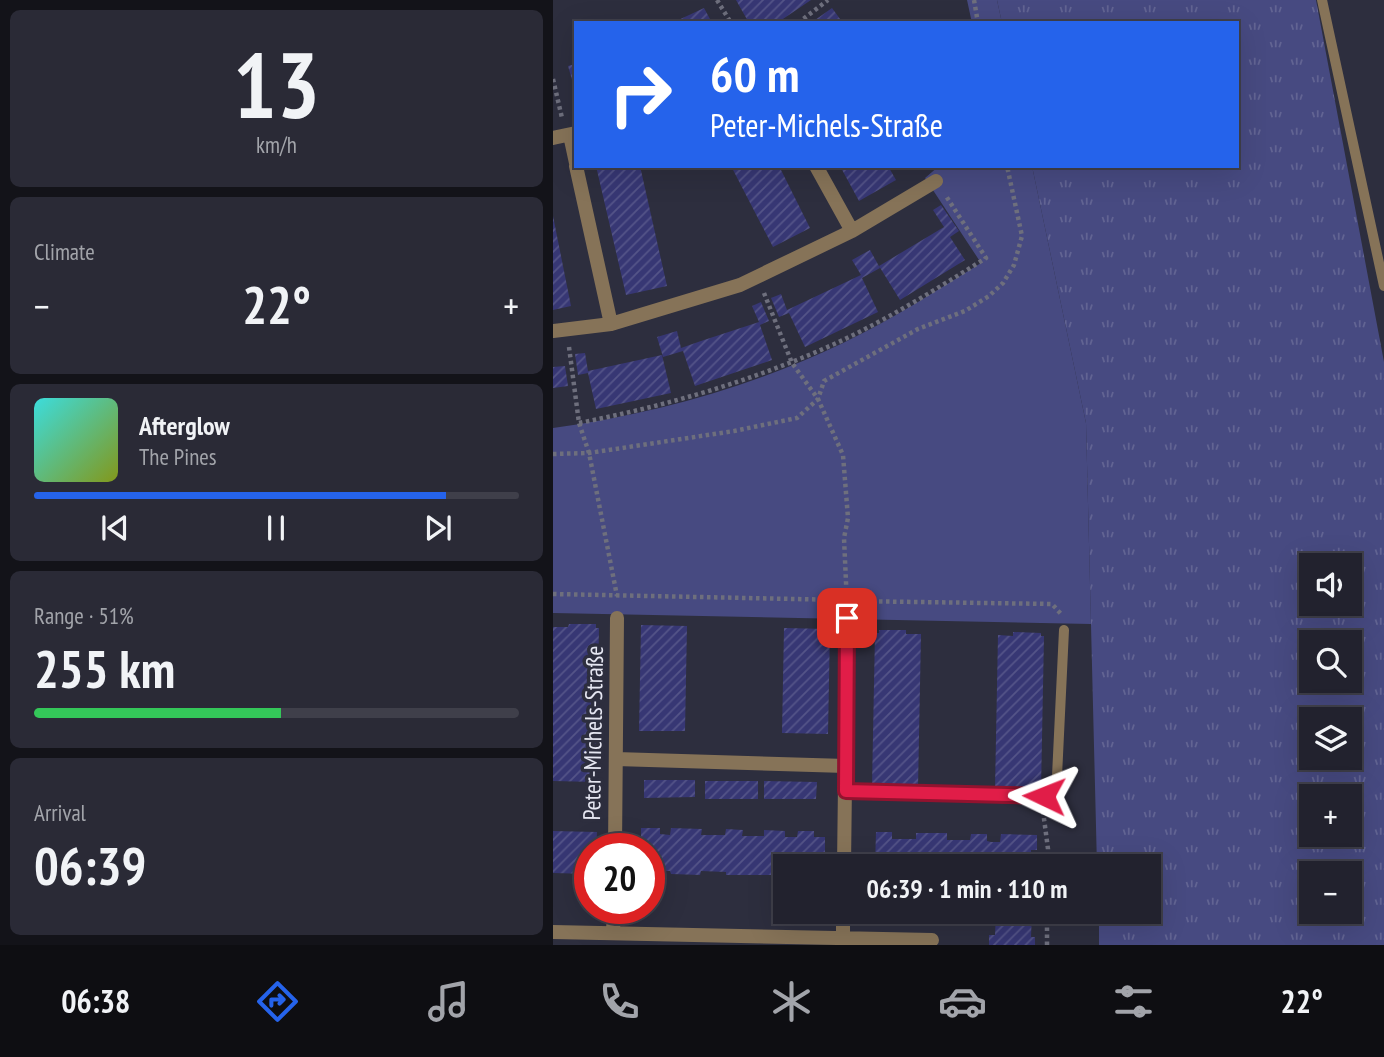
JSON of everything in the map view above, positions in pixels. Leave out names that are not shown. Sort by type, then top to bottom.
[{"type":"street","points":[[566,135],[574,159]]},
{"type":"street","points":[[577,168],[611,324]]},
{"type":"street","points":[[817,168],[852,231]]},
{"type":"street","points":[[559,330],[611,324],[740,285],[852,231],[936,181]]},
{"type":"street","name":"Peter-Michels-Straße","points":[[615,833],[617,618]]},
{"type":"street","points":[[844,854],[847,618]]},
{"type":"street","points":[[616,759],[846,766]]},
{"type":"street","points":[[843,924],[843,942]]},
{"type":"street","points":[[553,932],[618,937],[843,942],[932,940]]},
{"type":"lane","points":[[1322,0],[1384,286]]},
{"type":"lane","points":[[846,791],[1056,797],[1063,630]]},
{"type":"path","points":[[717,0],[730,21]]},
{"type":"path","points":[[801,21],[828,0]]},
{"type":"path","points":[[974,0],[978,21]]},
{"type":"path","points":[[553,79],[566,135]]},
{"type":"path","points":[[553,454],[589,453],[734,431],[797,418],[818,399],[824,381],[918,329],[965,311],[1003,284],[1014,265],[1023,236],[1007,168]]},
{"type":"path","points":[[579,424],[655,408],[792,363],[914,303],[986,258],[936,181]]},
{"type":"path","points":[[758,276],[792,363],[818,399],[843,455],[848,518],[844,538],[847,601]]},
{"type":"path","points":[[559,330],[579,424],[589,453],[617,595]]},
{"type":"path","points":[[553,594],[1052,604],[1063,616],[1063,630]]},
{"type":"path","points":[[1044,796],[1047,854]]},
{"type":"path","points":[[1047,924],[1047,945]]},
{"type":"green space","points":[[967,0],[997,0],[1002,21],[972,21]]},
{"type":"green space","points":[[997,0],[1316,0],[1384,362],[1384,945],[1099,945],[1099,924],[1161,924],[1161,854],[1097,854],[1086,423],[1032,168],[1239,168],[1239,21],[1002,21]]},
{"type":"green space","points":[[937,168],[1032,168],[1086,423],[1091,624],[553,613],[553,428],[665,407],[773,373],[861,334],[981,263],[925,178]]},
{"type":"building","points":[[736,0],[811,0],[780,21],[748,21]]},
{"type":"building","points":[[704,8],[710,19],[706,21],[676,21]]},
{"type":"building","points":[[832,8],[842,21],[816,21]]},
{"type":"building","points":[[574,64],[574,87],[568,66]]},
{"type":"building","points":[[596,168],[640,168],[667,286],[626,295]]},
{"type":"building","points":[[732,168],[780,168],[810,228],[773,247]]},
{"type":"building","points":[[841,168],[889,168],[896,180],[859,201]]},
{"type":"building","points":[[941,205],[959,231],[950,237],[965,260],[900,300],[879,266],[944,227],[933,210]]},
{"type":"building","points":[[553,216],[571,306],[553,310]]},
{"type":"building","points":[[870,250],[880,268],[862,278],[878,312],[805,347],[789,313],[779,317],[771,298],[781,294],[787,310],[861,275],[852,260]]},
{"type":"building","points":[[761,302],[769,321],[760,325],[772,360],[695,386],[683,351],[663,357],[657,337],[677,331],[681,348],[759,322],[752,306]]},
{"type":"building","points":[[585,353],[588,371],[662,355],[671,393],[596,409],[588,373],[578,375],[575,354]]},
{"type":"building","points":[[565,366],[568,386],[553,388],[553,367]]},
{"type":"building","points":[[569,624],[596,624],[596,628],[599,628],[596,782],[553,781],[553,627],[568,627]]},
{"type":"building","points":[[641,625],[687,626],[685,731],[639,731]]},
{"type":"building","points":[[784,628],[830,629],[828,734],[782,733]]},
{"type":"building","points":[[879,630],[906,630],[906,634],[921,634],[918,788],[872,787],[875,633],[879,633]]},
{"type":"building","points":[[1013,632],[1041,633],[1041,636],[1044,636],[1041,790],[995,789],[998,635],[1013,636]]},
{"type":"building","points":[[644,780],[695,780],[695,797],[644,798]]},
{"type":"building","points":[[705,781],[758,781],[758,799],[705,799]]},
{"type":"building","points":[[764,781],[817,782],[816,799],[764,799]]},
{"type":"building","points":[[641,828],[660,828],[660,833],[641,833]]},
{"type":"building","points":[[671,828],[702,829],[701,835],[725,835],[726,829],[743,830],[742,836],[764,836],[764,830],[785,831],[785,837],[797,837],[798,831],[814,831],[814,837],[825,837],[825,854],[773,854],[773,875],[726,875],[726,872],[701,871],[700,875],[671,874],[670,871],[665,871],[665,834],[670,835]]},
{"type":"building","points":[[553,831],[597,832],[574,833],[574,874],[553,873]]},
{"type":"building","points":[[876,832],[892,832],[892,839],[916,839],[916,833],[947,833],[947,840],[970,840],[971,834],[987,834],[987,841],[991,842],[1000,842],[1001,834],[1037,835],[1037,850],[1031,850],[1031,854],[875,854]]},
{"type":"building","points":[[995,924],[1032,924],[1031,937],[1035,937],[1035,945],[989,945],[989,935],[995,935]]},
{"type":"route","points":[[847,618],[846,791],[1044,796]]}]
